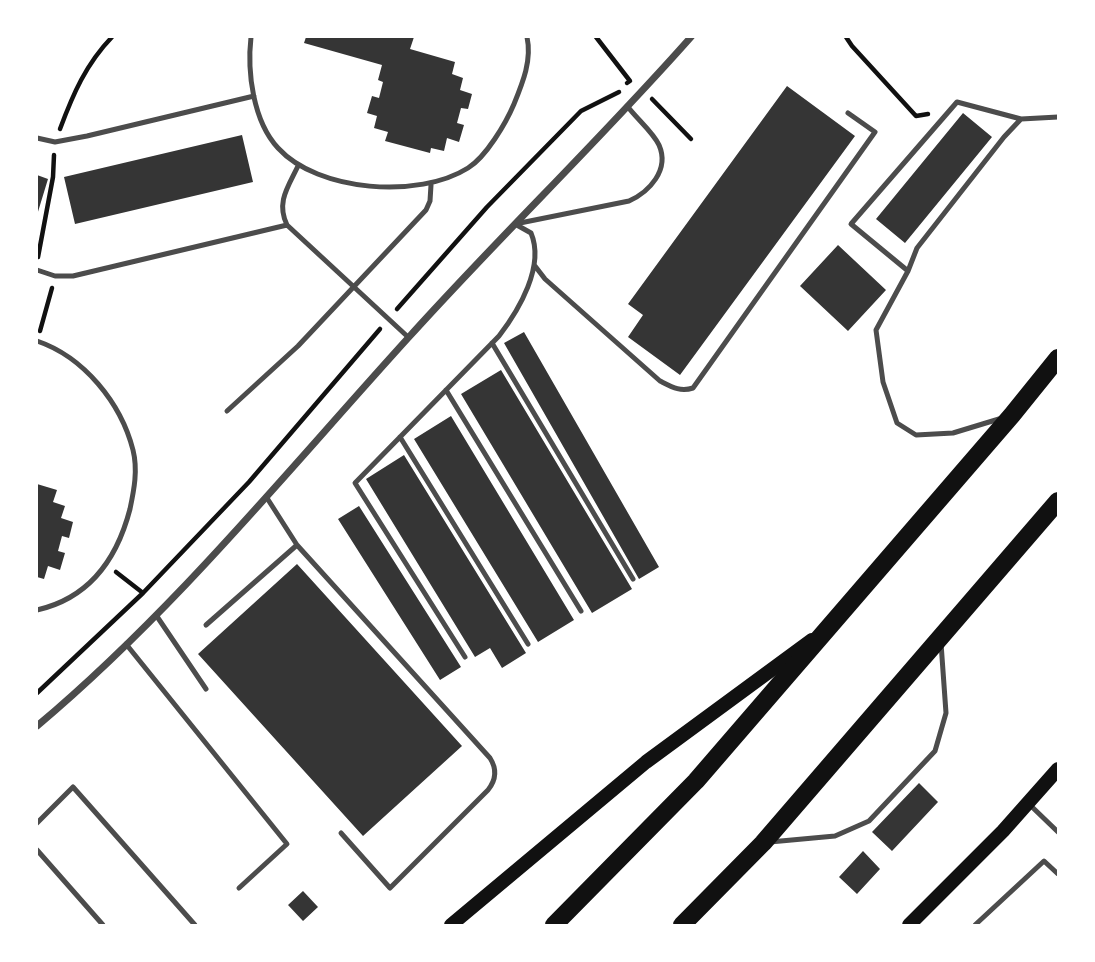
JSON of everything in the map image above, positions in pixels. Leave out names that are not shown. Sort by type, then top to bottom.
[{"type":"highway","points":[[554,925],[696,781],[1013,415],[1058,358]]},
{"type":"highway","points":[[682,925],[763,843],[1058,501]]},
{"type":"main road","points":[[450,925],[646,762],[830,627]]},
{"type":"main road","points":[[909,925],[1058,769]]},
{"type":"street","points":[[37,726],[156,615],[267,498],[408,337],[628,107],[691,37]]},
{"type":"lane","points":[[251,37],[249,55],[254,96],[261,120],[276,147],[298,166],[343,182],[391,187],[431,185],[470,168],[496,138],[512,109],[524,80],[529,48],[527,37]]},
{"type":"lane","points":[[37,138],[55,142],[254,96]]},
{"type":"lane","points":[[908,271],[851,224],[949,109],[957,103],[1021,119],[1058,117]]},
{"type":"lane","points":[[515,224],[629,201],[643,195],[654,183],[661,169],[662,153],[659,143],[628,107]]},
{"type":"lane","points":[[535,266],[545,279],[660,381],[685,391],[693,388],[875,132],[848,113]]},
{"type":"lane","points":[[1013,415],[953,433],[916,435],[897,423],[883,382],[876,330],[908,271],[917,248],[1021,119]]},
{"type":"lane","points":[[298,166],[281,201],[282,214],[287,225],[408,337]]},
{"type":"lane","points":[[227,411],[298,346],[426,210],[430,201],[431,185]]},
{"type":"lane","points":[[465,657],[355,483],[492,343],[511,320],[535,266],[537,252],[531,233],[515,224]]},
{"type":"lane","points":[[37,271],[55,276],[73,276],[287,225]]},
{"type":"lane","points":[[37,342],[54,347],[71,358],[103,390],[123,420],[133,452],[135,486],[124,534],[107,565],[72,595],[37,610]]},
{"type":"lane","points":[[492,343],[633,579]]},
{"type":"lane","points":[[446,390],[581,611]]},
{"type":"lane","points":[[400,437],[528,644]]},
{"type":"lane","points":[[267,498],[297,545],[495,766],[493,783],[488,790],[390,888],[341,832]]},
{"type":"lane","points":[[206,625],[297,545]]},
{"type":"lane","points":[[156,615],[206,689]]},
{"type":"lane","points":[[763,843],[835,836],[869,821],[935,751],[946,713],[940,638]]},
{"type":"lane","points":[[126,644],[287,844],[239,888]]},
{"type":"lane","points":[[37,823],[73,787],[195,925]]},
{"type":"lane","points":[[1028,803],[1058,832]]},
{"type":"lane","points":[[37,850],[103,925]]},
{"type":"lane","points":[[975,925],[1044,861],[1058,874]]},
{"type":"path","points":[[37,264],[52,177],[55,142],[79,81],[94,56],[112,37]]},
{"type":"path","points":[[596,37],[630,81],[643,90],[691,139]]},
{"type":"path","points":[[846,37],[916,116],[949,109]]},
{"type":"path","points":[[37,693],[143,593],[248,482],[487,207],[581,111],[618,93],[630,81]]},
{"type":"path","points":[[37,342],[55,276]]},
{"type":"path","points":[[107,565],[143,593]]},
{"type":"building","points":[[306,37],[414,37],[410,49],[455,62],[452,74],[463,78],[460,90],[472,94],[468,109],[461,108],[457,123],[464,125],[459,142],[447,138],[444,151],[431,148],[430,153],[385,141],[388,132],[374,128],[377,116],[367,113],[372,96],[379,98],[383,82],[378,80],[382,65],[304,43]]},
{"type":"building","points":[[787,86],[855,136],[680,375],[628,337],[643,315],[628,304]]},
{"type":"building","points":[[963,113],[992,137],[905,243],[876,219]]},
{"type":"building","points":[[242,135],[253,182],[75,224],[64,177]]},
{"type":"building","points":[[37,175],[48,179],[37,215]]},
{"type":"building","points":[[838,245],[886,290],[848,331],[800,286]]},
{"type":"building","points":[[524,332],[659,567],[639,579],[504,343]]},
{"type":"building","points":[[501,370],[632,589],[592,613],[461,394]]},
{"type":"building","points":[[451,416],[574,620],[538,642],[414,439]]},
{"type":"building","points":[[404,455],[526,653],[502,668],[490,648],[475,657],[366,479]]},
{"type":"building","points":[[37,484],[57,490],[53,502],[65,506],[61,518],[73,522],[69,538],[62,536],[58,551],[65,553],[60,570],[48,566],[44,579],[37,577]]},
{"type":"building","points":[[359,506],[461,667],[440,680],[338,519]]},
{"type":"building","points":[[297,564],[462,746],[363,836],[198,654]]},
{"type":"building","points":[[919,783],[938,802],[892,851],[872,832]]},
{"type":"building","points":[[863,851],[880,869],[857,894],[839,877]]},
{"type":"building","points":[[303,891],[318,907],[303,921],[288,905]]}]
